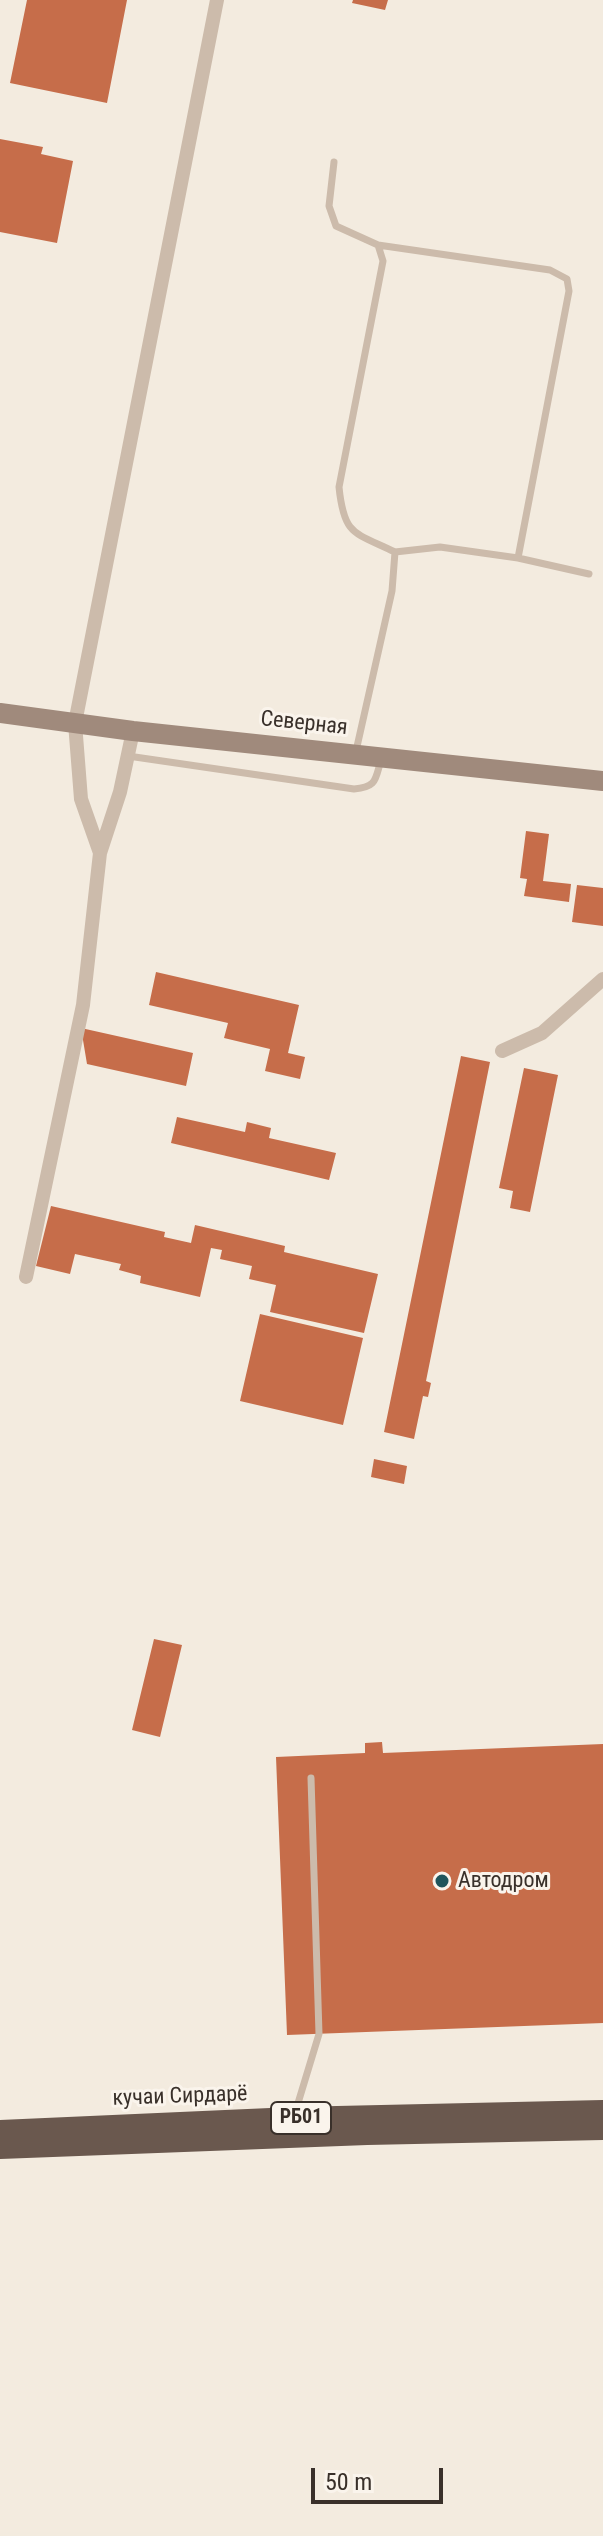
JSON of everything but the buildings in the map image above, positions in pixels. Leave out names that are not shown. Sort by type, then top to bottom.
[{"type":"highway","name":"кучаи Сирдарё","points":[[0,2131],[292,2128],[603,2111]]},
{"type":"highway","name":"РБ01","points":[[0,2148],[292,2128],[603,2129]]},
{"type":"main road","name":"Северная","points":[[0,713],[133,731],[603,781]]},
{"type":"street","points":[[100,853],[81,799],[75,723],[217,0]]},
{"type":"street","points":[[26,1277],[83,1005],[100,853],[120,792],[133,731]]},
{"type":"street","points":[[502,1051],[542,1033],[603,979]]},
{"type":"lane","points":[[334,162],[329,206],[336,226],[378,245],[550,270],[567,279],[569,291],[518,558]]},
{"type":"lane","points":[[378,245],[383,261],[339,487],[342,514],[350,531],[395,552],[440,547],[518,558],[589,574]]},
{"type":"lane","points":[[356,753],[392,591],[395,552]]},
{"type":"lane","points":[[128,756],[354,789],[369,787],[375,782],[381,756]]},
{"type":"lane","points":[[292,2128],[319,2034],[311,1778]]},
{"type":"place","name":"Автодром","points":[[442,1881]]}]
